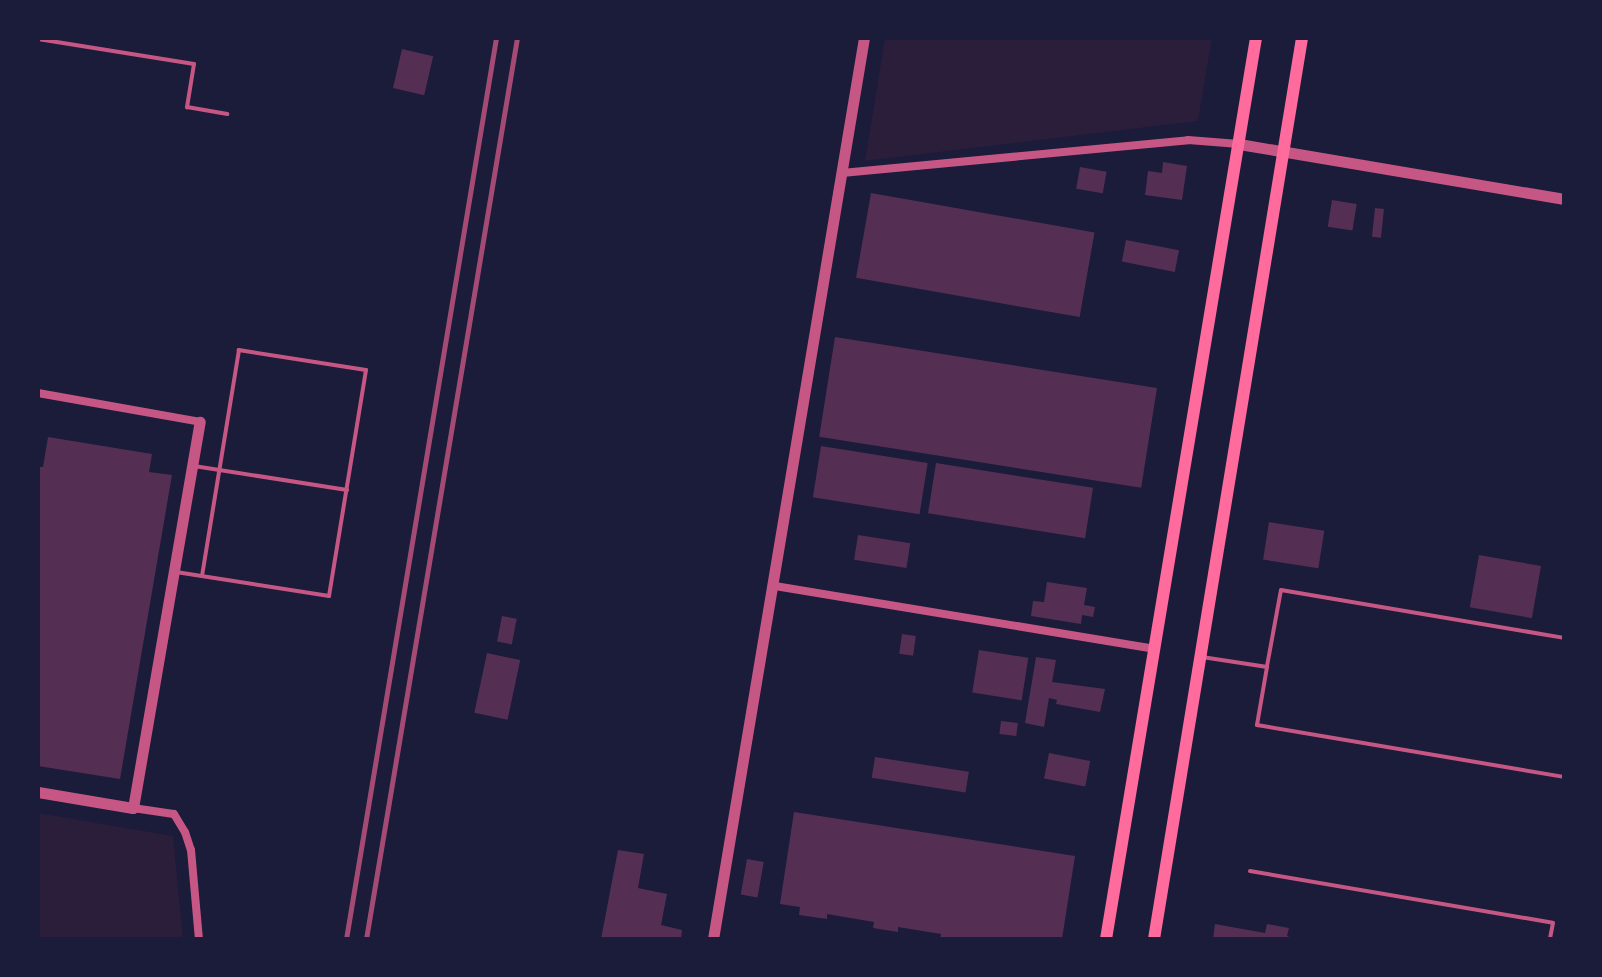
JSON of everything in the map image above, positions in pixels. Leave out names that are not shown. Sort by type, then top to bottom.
[{"type":"main road","points":[[1106,939],[1256,38]]},
{"type":"main road","points":[[1154,939],[1302,38]]},
{"type":"street","points":[[713,939],[775,586],[864,38]]},
{"type":"street","points":[[842,173],[1188,140],[1239,144],[1564,199]]},
{"type":"street","points":[[38,393],[200,422],[133,808]]},
{"type":"street","points":[[775,586],[1154,649]]},
{"type":"street","points":[[38,792],[174,814],[191,850],[199,939]]},
{"type":"lane","points":[[38,39],[194,64],[187,107],[227,114]]},
{"type":"lane","points":[[174,572],[329,596],[366,370],[239,350],[202,576]]},
{"type":"lane","points":[[192,465],[347,490]]},
{"type":"lane","points":[[1564,638],[1281,590],[1257,725],[1564,777]]},
{"type":"lane","points":[[1200,657],[1267,667]]},
{"type":"lane","points":[[1250,871],[1553,923],[1550,939]]},
{"type":"shaded area","points":[[885,38],[1212,38],[1198,121],[865,161]]},
{"type":"shaded area","points":[[38,813],[173,836],[183,939],[38,939]]},
{"type":"building","points":[[402,49],[433,56],[424,95],[393,88]]},
{"type":"building","points":[[1163,162],[1187,166],[1182,200],[1145,195],[1148,171],[1162,173]]},
{"type":"building","points":[[1080,167],[1107,172],[1103,193],[1076,189]]},
{"type":"building","points":[[871,193],[1095,232],[1080,317],[856,278]]},
{"type":"building","points":[[1332,200],[1357,204],[1352,231],[1328,227]]},
{"type":"building","points":[[1375,208],[1384,209],[1381,238],[1372,237]]},
{"type":"building","points":[[1126,240],[1179,250],[1175,272],[1122,262]]},
{"type":"building","points":[[835,337],[1157,388],[1141,488],[819,437]]},
{"type":"building","points":[[48,437],[152,454],[149,472],[172,475],[120,779],[38,766],[38,474],[39,467],[43,467]]},
{"type":"building","points":[[821,446],[928,463],[920,514],[813,497]]},
{"type":"building","points":[[936,463],[1093,488],[1085,538],[928,513]]},
{"type":"building","points":[[1269,522],[1324,531],[1318,568],[1263,560]]},
{"type":"building","points":[[858,535],[910,543],[906,568],[854,560]]},
{"type":"building","points":[[1479,555],[1541,566],[1532,618],[1470,607]]},
{"type":"building","points":[[1047,582],[1087,588],[1084,605],[1095,607],[1093,617],[1082,615],[1081,624],[1031,616],[1033,601],[1044,602]]},
{"type":"building","points":[[502,616],[517,619],[512,644],[497,642]]},
{"type":"building","points":[[902,634],[916,636],[913,656],[899,654]]},
{"type":"building","points":[[979,650],[1028,658],[1022,700],[972,692]]},
{"type":"building","points":[[487,653],[520,660],[508,720],[474,713]]},
{"type":"building","points":[[1036,657],[1056,660],[1052,682],[1105,689],[1100,712],[1056,704],[1057,700],[1049,698],[1044,727],[1025,723]]},
{"type":"building","points":[[1001,721],[1018,723],[1016,736],[999,734]]},
{"type":"building","points":[[1049,753],[1090,761],[1085,787],[1044,779]]},
{"type":"building","points":[[875,757],[969,772],[966,793],[872,778]]},
{"type":"building","points":[[794,812],[1075,856],[1062,939],[940,939],[941,934],[898,927],[898,932],[873,928],[874,922],[827,914],[827,919],[799,915],[800,907],[780,904]]},
{"type":"building","points":[[618,850],[644,854],[638,888],[667,894],[661,925],[682,930],[681,939],[601,939]]},
{"type":"building","points":[[747,859],[764,862],[757,897],[741,894]]},
{"type":"building","points":[[1215,924],[1265,933],[1267,924],[1289,928],[1287,936],[1295,939],[1213,939]]},
{"type":"railway","points":[[346,939],[496,38]]},
{"type":"railway","points":[[366,939],[517,38]]}]
